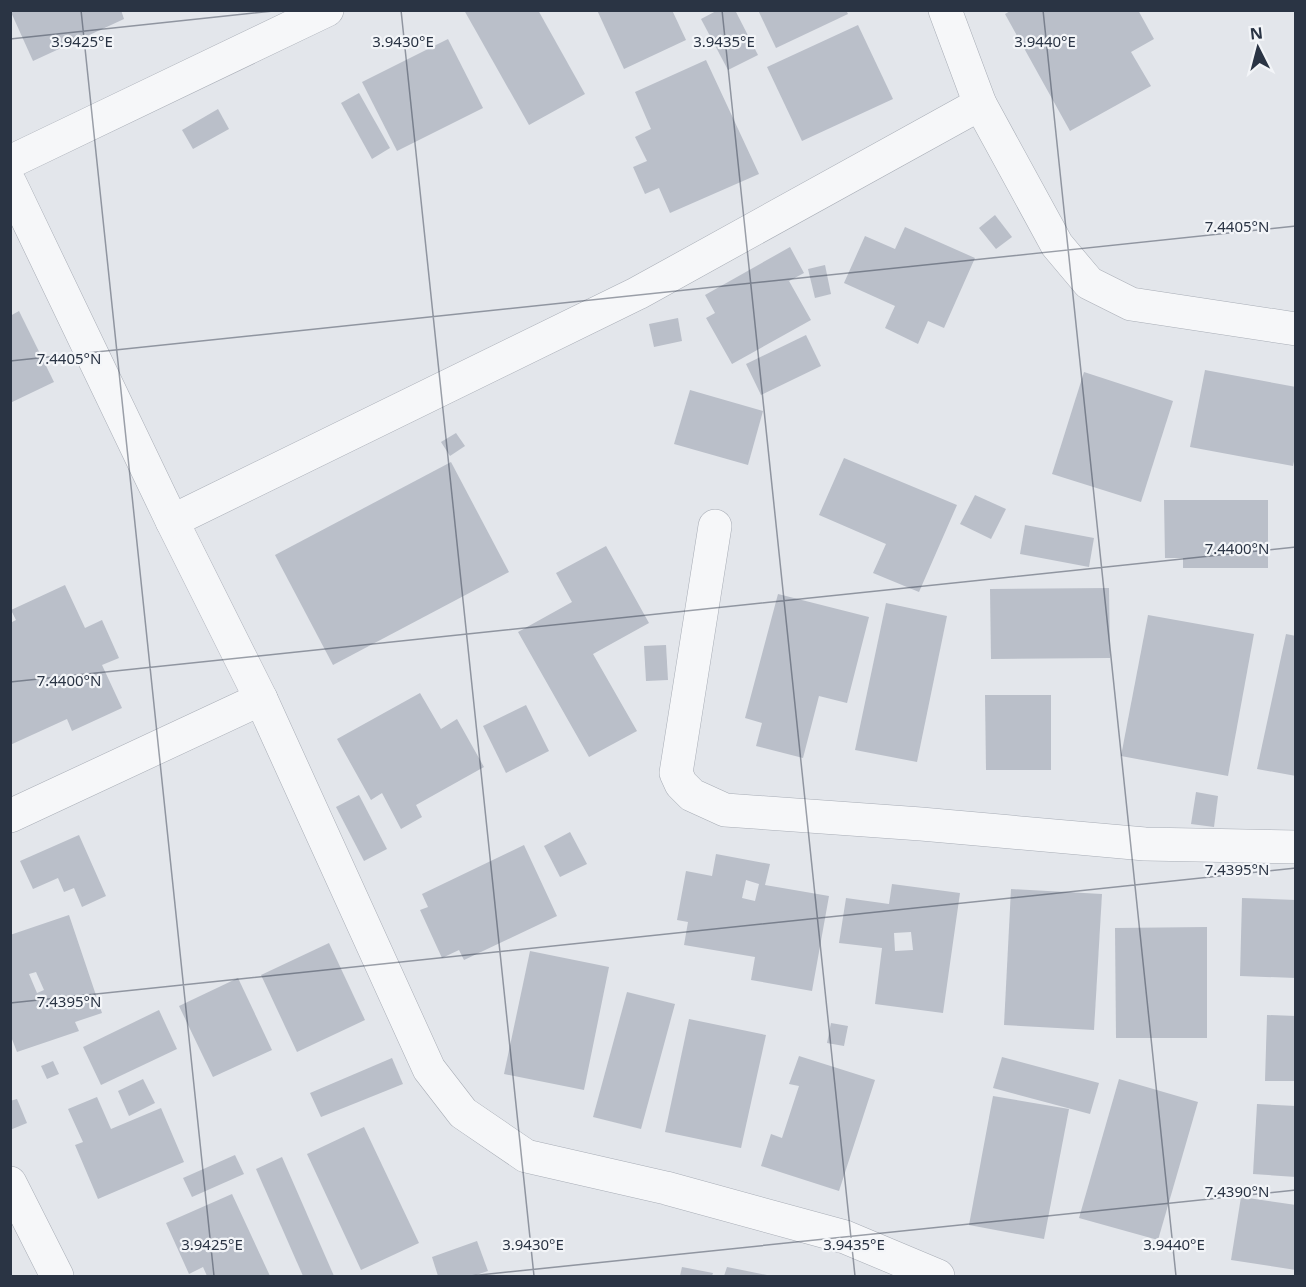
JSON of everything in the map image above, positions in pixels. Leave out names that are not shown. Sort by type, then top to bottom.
[{"type":"street","points":[[10,162],[327,10]]},
{"type":"street","points":[[945,10],[980,104],[1057,245],[1089,283],[1131,304],[1296,329]]},
{"type":"street","points":[[172,521],[638,293],[980,104]]},
{"type":"street","points":[[10,183],[172,521],[261,699],[429,1069],[463,1113],[526,1156],[666,1188],[845,1237],[938,1276]]},
{"type":"street","points":[[715,526],[676,773],[681,784],[692,795],[725,810],[921,824],[1145,844],[1296,847]]},
{"type":"street","points":[[10,816],[261,699]]},
{"type":"street","points":[[10,1183],[57,1276]]},
{"type":"building","points":[[10,10],[121,10],[124,19],[33,61]]},
{"type":"building","points":[[464,10],[538,10],[585,94],[529,125]]},
{"type":"building","points":[[597,10],[672,10],[686,40],[624,69]]},
{"type":"building","points":[[718,10],[735,10],[758,55],[728,70],[701,19]]},
{"type":"building","points":[[758,10],[846,10],[848,14],[776,48]]},
{"type":"building","points":[[1012,10],[1138,10],[1154,39],[1131,52],[1151,86],[1070,131],[1005,14]]},
{"type":"building","points":[[858,25],[893,99],[802,141],[767,67]]},
{"type":"building","points":[[448,39],[483,108],[397,151],[362,82]]},
{"type":"building","points":[[706,60],[759,174],[670,213],[659,188],[645,194],[633,167],[647,161],[635,137],[651,129],[635,92]]},
{"type":"building","points":[[359,93],[390,148],[372,159],[341,103]]},
{"type":"building","points":[[218,109],[229,129],[193,149],[182,130]]},
{"type":"building","points":[[995,215],[1012,237],[996,249],[979,228]]},
{"type":"building","points":[[905,227],[975,258],[944,328],[928,321],[918,344],[885,328],[895,306],[844,283],[865,236],[895,249]]},
{"type":"building","points":[[790,247],[804,273],[789,281],[811,320],[732,364],[706,318],[715,313],[705,295]]},
{"type":"building","points":[[825,265],[831,294],[815,298],[808,269]]},
{"type":"building","points":[[19,311],[54,382],[10,403],[10,316]]},
{"type":"building","points":[[678,318],[682,341],[654,347],[649,324]]},
{"type":"building","points":[[806,335],[821,366],[761,395],[746,364]]},
{"type":"building","points":[[1205,370],[1296,387],[1296,452],[1293,466],[1190,447]]},
{"type":"building","points":[[1084,372],[1173,401],[1141,502],[1052,474]]},
{"type":"building","points":[[690,390],[763,411],[748,465],[674,444]]},
{"type":"building","points":[[456,433],[465,446],[450,456],[441,442]]},
{"type":"building","points":[[844,458],[957,505],[919,592],[873,573],[886,544],[819,515]]},
{"type":"building","points":[[451,462],[509,572],[333,665],[275,555]]},
{"type":"building","points":[[975,495],[1006,509],[991,539],[960,524]]},
{"type":"building","points":[[1164,500],[1268,500],[1268,568],[1183,568],[1183,558],[1165,558]]},
{"type":"building","points":[[1025,525],[1094,538],[1089,567],[1020,554]]},
{"type":"building","points":[[606,546],[649,623],[593,654],[637,731],[589,757],[518,632],[572,602],[556,573]]},
{"type":"building","points":[[65,585],[85,628],[102,620],[119,658],[102,665],[122,708],[72,731],[67,719],[10,745],[10,623],[16,620],[11,610]]},
{"type":"building","points":[[1109,588],[1110,658],[991,659],[990,589]]},
{"type":"building","points":[[778,594],[869,617],[847,703],[819,696],[803,758],[756,746],[762,723],[745,718]]},
{"type":"building","points":[[886,603],[947,616],[917,762],[855,750]]},
{"type":"building","points":[[1148,615],[1254,634],[1228,776],[1121,756]]},
{"type":"building","points":[[1286,634],[1296,636],[1296,776],[1257,769]]},
{"type":"building","points":[[666,645],[668,680],[646,681],[644,646]]},
{"type":"building","points":[[420,693],[441,729],[457,719],[484,767],[416,805],[422,817],[401,829],[382,793],[371,800],[337,739]]},
{"type":"building","points":[[985,695],[1051,695],[1051,770],[986,770]]},
{"type":"building","points":[[526,705],[549,751],[506,773],[483,726]]},
{"type":"building","points":[[1196,792],[1218,796],[1214,827],[1191,824]]},
{"type":"building","points":[[359,795],[387,849],[364,861],[336,807]]},
{"type":"building","points":[[570,832],[587,864],[560,877],[544,846]]},
{"type":"building","points":[[79,835],[106,896],[82,907],[74,888],[64,892],[58,878],[33,889],[20,861]]},
{"type":"building","points":[[524,845],[557,916],[464,960],[459,950],[442,958],[420,910],[428,907],[422,894]]},
{"type":"building","points":[[716,854],[770,864],[765,885],[829,896],[812,991],[751,980],[755,957],[684,945],[688,922],[677,920],[686,871],[712,876]],"holes":[[[746,880],[759,884],[755,901],[742,898]]]},
{"type":"building","points":[[892,884],[960,893],[943,1013],[875,1004],[882,948],[839,943],[846,898],[889,904]],"holes":[[[911,932],[913,950],[895,951],[894,933]]]},
{"type":"building","points":[[1011,889],[1102,894],[1094,1030],[1004,1025]]},
{"type":"building","points":[[1242,898],[1296,900],[1296,978],[1240,976]]},
{"type":"building","points":[[69,915],[102,1013],[75,1022],[79,1031],[17,1052],[10,1034],[10,935]],"holes":[[[36,972],[44,990],[37,993],[29,974]]]},
{"type":"building","points":[[1207,927],[1207,1038],[1116,1038],[1115,928]]},
{"type":"building","points":[[329,943],[365,1020],[297,1052],[261,975]]},
{"type":"building","points":[[530,951],[609,967],[584,1090],[504,1074]]},
{"type":"building","points":[[238,978],[272,1050],[213,1077],[179,1006]]},
{"type":"building","points":[[627,992],[675,1004],[641,1129],[593,1117]]},
{"type":"building","points":[[159,1010],[177,1049],[101,1085],[83,1047]]},
{"type":"building","points":[[1267,1015],[1296,1016],[1296,1081],[1265,1081]]},
{"type":"building","points":[[689,1019],[766,1035],[741,1148],[665,1132]]},
{"type":"building","points":[[831,1023],[848,1026],[844,1046],[827,1043]]},
{"type":"building","points":[[799,1056],[875,1080],[839,1191],[761,1166],[771,1134],[782,1138],[799,1086],[789,1084]]},
{"type":"building","points":[[1002,1057],[1099,1083],[1090,1114],[993,1088]]},
{"type":"building","points":[[392,1058],[403,1084],[321,1117],[310,1093]]},
{"type":"building","points":[[53,1061],[59,1074],[47,1079],[41,1066]]},
{"type":"building","points":[[143,1079],[155,1103],[129,1116],[118,1091]]},
{"type":"building","points":[[1119,1079],[1198,1102],[1158,1240],[1079,1218]]},
{"type":"building","points":[[993,1096],[1069,1109],[1044,1239],[969,1225]]},
{"type":"building","points":[[97,1097],[111,1129],[161,1108],[184,1162],[98,1199],[75,1145],[83,1142],[68,1109]]},
{"type":"building","points":[[17,1099],[27,1123],[10,1130],[10,1101]]},
{"type":"building","points":[[1257,1104],[1296,1106],[1296,1177],[1253,1174]]},
{"type":"building","points":[[364,1127],[419,1243],[361,1270],[307,1154]]},
{"type":"building","points":[[235,1155],[244,1174],[192,1197],[183,1178]]},
{"type":"building","points":[[282,1157],[334,1276],[303,1276],[256,1169]]},
{"type":"building","points":[[232,1194],[270,1276],[207,1276],[203,1267],[189,1274],[166,1223]]},
{"type":"building","points":[[1241,1197],[1296,1205],[1296,1270],[1231,1260]]},
{"type":"building","points":[[477,1241],[488,1271],[473,1276],[438,1276],[432,1257]]},
{"type":"building","points":[[682,1267],[713,1273],[712,1276],[680,1276]]},
{"type":"building","points":[[727,1267],[767,1275],[767,1276],[724,1276]]}]
